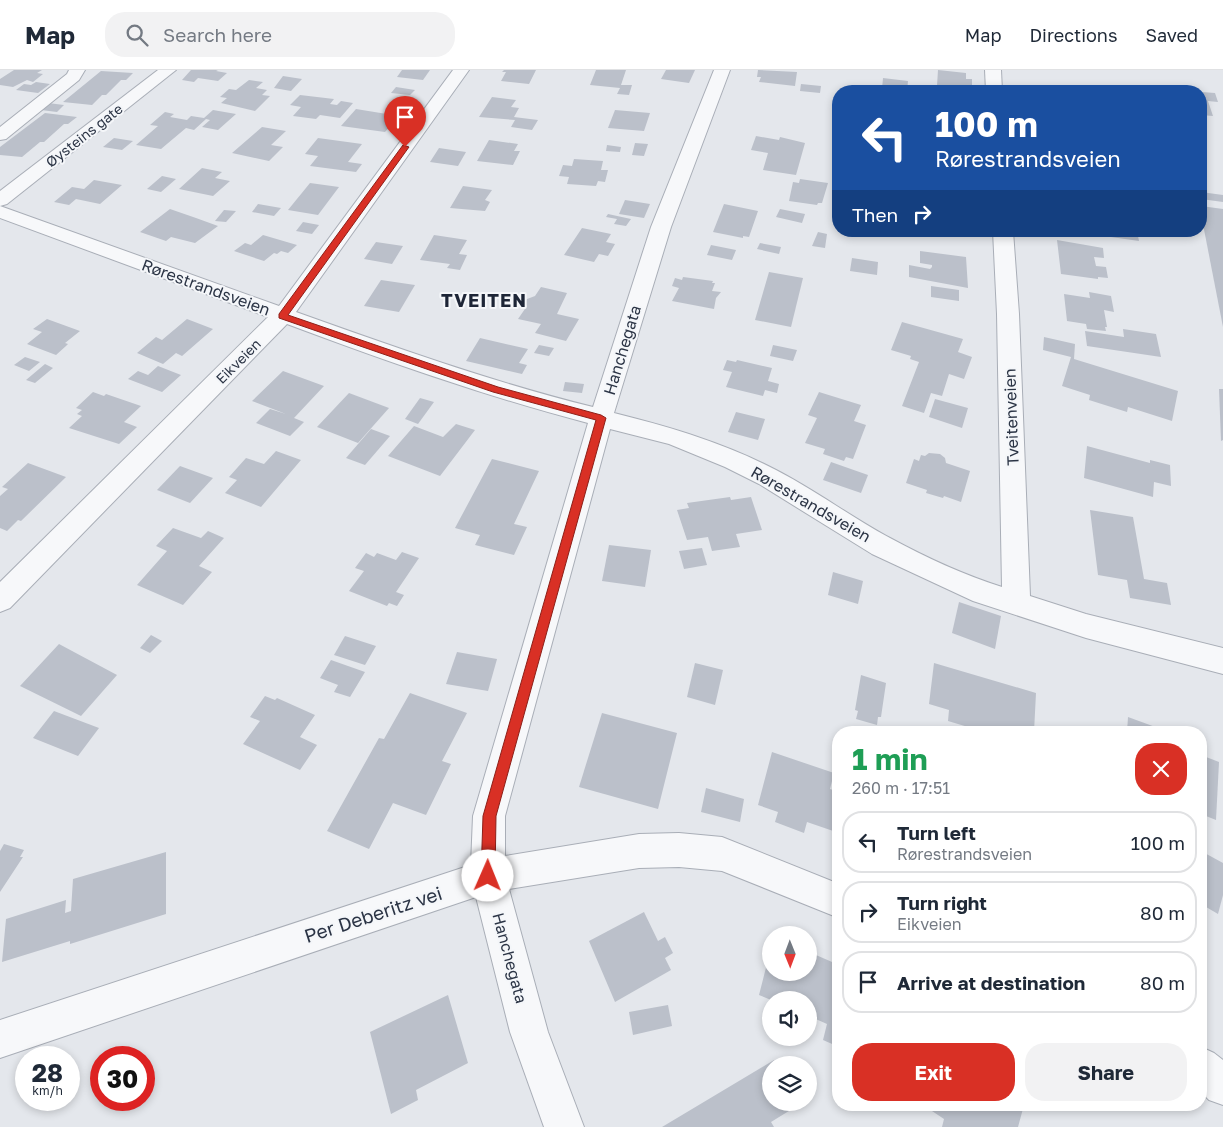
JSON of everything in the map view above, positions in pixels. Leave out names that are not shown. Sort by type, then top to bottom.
[{"type":"street","points":[[0,135],[72,77],[77,70]]},
{"type":"street","name":"Øysteins gate","points":[[0,200],[168,70]]},
{"type":"street","name":"Eikveien","points":[[0,600],[282,316],[461,70]]},
{"type":"street","name":"Hanchegata","points":[[564,1127],[529,1032],[488,876],[489,816],[601,418],[661,227],[722,70]]},
{"type":"street","points":[[993,70],[994,85]]},
{"type":"street","name":"Rørestrandsveien","points":[[0,212],[282,316],[496,390],[674,437],[734,460],[786,486],[830,515],[907,560],[983,593],[1120,636],[1223,661]]},
{"type":"street","name":"Tveitenveien","points":[[1003,237],[1008,314],[1016,603]]},
{"type":"street","name":"Per Deberitz vei","points":[[0,1039],[488,876],[639,851],[679,850],[722,854],[832,899]]},
{"type":"street","points":[[1207,1071],[1223,1086]]},
{"type":"building","points":[[14,70],[42,70],[37,73],[43,74],[33,82],[27,80],[13,87],[0,85],[0,79]]},
{"type":"building","points":[[191,70],[218,70],[216,71],[227,73],[218,81],[198,78],[194,82],[182,80]]},
{"type":"building","points":[[402,70],[430,70],[423,80],[397,77]]},
{"type":"building","points":[[504,70],[536,70],[529,84],[501,81],[506,72],[502,72]]},
{"type":"building","points":[[596,70],[626,70],[621,85],[632,85],[629,95],[617,94],[620,88],[590,85]]},
{"type":"building","points":[[666,70],[695,70],[689,83],[661,79]]},
{"type":"building","points":[[758,70],[797,72],[795,86],[759,82],[761,77],[757,77]]},
{"type":"building","points":[[938,70],[966,73],[966,79],[972,79],[972,85],[937,85]]},
{"type":"building","points":[[101,71],[133,73],[126,80],[121,80],[106,95],[102,95],[92,105],[63,102]]},
{"type":"building","points":[[283,76],[302,79],[291,91],[274,88]]},
{"type":"building","points":[[883,78],[908,81],[908,85],[882,85]]},
{"type":"building","points":[[249,80],[263,82],[256,88],[267,90],[262,95],[270,96],[255,111],[221,103],[227,98],[220,97],[229,89],[236,90]]},
{"type":"building","points":[[36,82],[50,84],[38,93],[16,90],[24,84],[31,85]]},
{"type":"building","points":[[801,84],[821,86],[820,93],[800,91]]},
{"type":"building","points":[[396,87],[415,90],[410,95],[391,93]]},
{"type":"building","points":[[1207,92],[1215,93],[1218,102],[1208,101],[1213,116],[1207,116]]},
{"type":"building","points":[[300,95],[334,99],[330,104],[337,105],[341,101],[353,103],[340,118],[320,115],[316,119],[293,116],[301,107],[290,105]]},
{"type":"building","points":[[492,97],[516,100],[511,107],[519,108],[514,117],[538,120],[532,130],[511,127],[515,120],[479,117]]},
{"type":"building","points":[[48,103],[64,105],[57,112],[41,110]]},
{"type":"building","points":[[356,109],[399,116],[385,132],[341,126]]},
{"type":"building","points":[[213,110],[236,114],[218,130],[202,127],[210,120],[206,119],[194,130],[186,128],[161,149],[136,145],[158,126],[150,125],[165,112],[174,114],[170,117],[187,120],[191,116],[204,118]]},
{"type":"building","points":[[615,110],[650,113],[644,131],[608,128]]},
{"type":"building","points":[[45,113],[77,117],[68,124],[64,124],[44,142],[40,142],[22,157],[0,155],[0,147]]},
{"type":"building","points":[[262,127],[286,131],[271,145],[283,147],[269,161],[232,153]]},
{"type":"building","points":[[756,136],[779,140],[780,137],[805,143],[796,175],[763,170],[768,153],[751,150]]},
{"type":"building","points":[[114,138],[133,141],[122,150],[103,147]]},
{"type":"building","points":[[318,138],[362,144],[348,162],[362,164],[356,172],[310,166],[318,156],[305,154]]},
{"type":"building","points":[[489,140],[518,144],[514,151],[520,151],[513,165],[477,161]]},
{"type":"building","points":[[635,143],[648,144],[644,156],[632,155]]},
{"type":"building","points":[[607,145],[621,147],[620,152],[606,151]]},
{"type":"building","points":[[439,148],[466,152],[458,166],[430,162]]},
{"type":"building","points":[[574,159],[603,161],[601,170],[608,170],[605,182],[598,181],[596,186],[567,184],[569,177],[559,176],[563,165],[572,166]]},
{"type":"building","points":[[202,168],[222,172],[215,178],[230,181],[213,196],[179,189]]},
{"type":"building","points":[[162,176],[176,179],[161,192],[147,189]]},
{"type":"building","points":[[800,179],[828,183],[822,203],[817,205],[789,201],[793,182],[799,183]]},
{"type":"building","points":[[94,180],[122,185],[100,204],[76,199],[69,205],[54,202],[72,187],[84,189]]},
{"type":"building","points":[[310,183],[339,187],[318,215],[288,210]]},
{"type":"building","points":[[463,186],[492,190],[485,200],[490,202],[485,211],[450,208]]},
{"type":"building","points":[[1207,193],[1223,195],[1223,202],[1207,200]]},
{"type":"building","points":[[625,200],[650,204],[644,218],[619,214]]},
{"type":"building","points":[[258,204],[281,208],[274,216],[252,212]]},
{"type":"building","points":[[724,204],[758,211],[749,237],[743,236],[743,238],[713,232]]},
{"type":"building","points":[[1207,207],[1223,209],[1223,327],[1205,237],[1207,237]]},
{"type":"building","points":[[170,209],[218,226],[195,243],[171,237],[166,241],[140,232]]},
{"type":"building","points":[[780,209],[805,214],[802,223],[776,217]]},
{"type":"building","points":[[224,210],[236,211],[226,222],[215,221]]},
{"type":"building","points":[[608,214],[631,219],[626,226],[614,224],[617,219],[606,217]]},
{"type":"building","points":[[303,222],[319,225],[312,234],[296,231]]},
{"type":"building","points":[[582,228],[611,234],[606,242],[615,244],[608,256],[599,254],[594,262],[564,255]]},
{"type":"building","points":[[818,232],[827,234],[825,248],[812,246]]},
{"type":"building","points":[[263,235],[297,245],[288,253],[281,251],[277,254],[274,253],[264,261],[234,251],[245,243],[251,245]]},
{"type":"building","points":[[434,235],[467,240],[459,254],[467,255],[460,270],[447,268],[450,264],[420,260]]},
{"type":"building","points":[[1111,237],[1138,237],[1139,241]]},
{"type":"building","points":[[1057,240],[1103,248],[1104,258],[1094,257],[1096,266],[1106,267],[1108,278],[1098,277],[1098,279],[1061,274]]},
{"type":"building","points":[[376,242],[403,246],[392,264],[364,259]]},
{"type":"building","points":[[760,243],[781,247],[779,254],[757,249]]},
{"type":"building","points":[[711,245],[736,250],[732,260],[707,255]]},
{"type":"building","points":[[920,251],[966,257],[968,288],[909,277],[909,265],[930,269],[932,267],[932,265],[920,263]]},
{"type":"building","points":[[852,258],[878,262],[877,275],[850,271]]},
{"type":"building","points":[[769,272],[803,278],[791,327],[755,320]]},
{"type":"building","points":[[683,277],[713,281],[712,283],[715,283],[712,291],[721,292],[716,298],[714,309],[672,301],[679,288],[672,286],[675,278],[682,280]]},
{"type":"building","points":[[381,280],[415,285],[399,312],[364,306]]},
{"type":"building","points":[[931,286],[959,290],[959,301],[931,297]]},
{"type":"building","points":[[541,287],[567,293],[557,314],[579,319],[566,341],[535,333],[541,324],[518,319],[527,306],[524,303],[527,299],[535,296]]},
{"type":"building","points":[[1089,292],[1111,296],[1114,312],[1104,310],[1106,331],[1087,329],[1086,324],[1067,321],[1064,294],[1090,298]]},
{"type":"building","points":[[47,319],[80,331],[65,343],[68,344],[56,355],[27,344],[42,332],[33,329]]},
{"type":"building","points":[[187,319],[213,329],[182,356],[176,353],[163,364],[137,353],[156,337],[162,340]]},
{"type":"building","points":[[902,322],[963,339],[958,352],[972,357],[964,379],[949,374],[942,396],[931,393],[924,413],[902,406],[919,362],[910,359],[911,356],[891,350]]},
{"type":"building","points":[[1123,329],[1156,334],[1161,357],[1087,346],[1085,331],[1124,337]]},
{"type":"building","points":[[1044,337],[1075,344],[1074,359],[1178,391],[1172,421],[1128,407],[1127,412],[1089,400],[1090,395],[1062,386],[1071,357],[1043,350]]},
{"type":"building","points":[[480,338],[528,349],[519,363],[527,365],[522,374],[466,361]]},
{"type":"building","points":[[539,345],[554,348],[549,356],[534,353]]},
{"type":"building","points":[[773,345],[797,350],[793,361],[770,356]]},
{"type":"building","points":[[25,357],[40,362],[29,371],[14,365]]},
{"type":"building","points":[[727,360],[736,362],[737,360],[772,368],[768,381],[779,384],[777,393],[765,390],[763,396],[726,387],[732,372],[723,370]]},
{"type":"building","points":[[45,364],[53,368],[35,383],[26,380]]},
{"type":"building","points":[[158,366],[181,375],[162,392],[128,379],[138,371],[148,375]]},
{"type":"building","points":[[283,371],[324,386],[294,418],[304,422],[290,436],[256,423],[270,409],[286,414],[252,401]]},
{"type":"building","points":[[565,382],[584,384],[582,393],[563,391]]},
{"type":"building","points":[[1219,389],[1223,389],[1223,440],[1221,441]]},
{"type":"building","points":[[93,392],[104,396],[106,394],[141,406],[124,422],[137,427],[119,444],[69,428],[82,416],[77,414],[82,410],[76,408]]},
{"type":"building","points":[[819,392],[861,405],[854,421],[866,425],[853,459],[846,457],[844,461],[823,454],[825,449],[805,443],[817,418],[808,415]]},
{"type":"building","points":[[349,393],[389,408],[358,443],[317,427]]},
{"type":"building","points":[[420,398],[434,402],[418,424],[405,419]]},
{"type":"building","points":[[935,399],[968,408],[962,428],[929,417]]},
{"type":"building","points":[[736,412],[765,419],[758,440],[728,432]]},
{"type":"building","points":[[456,424],[475,430],[440,476],[388,456],[414,426],[443,437]]},
{"type":"building","points":[[371,429],[390,436],[365,465],[346,458]]},
{"type":"building","points":[[1087,446],[1150,463],[1150,460],[1170,465],[1171,486],[1154,482],[1153,497],[1084,478]]},
{"type":"building","points":[[276,451],[301,460],[261,507],[225,493],[237,480],[229,477],[246,458],[264,464]]},
{"type":"building","points":[[929,453],[940,454],[945,458],[946,463],[970,471],[961,502],[944,496],[943,498],[926,493],[927,490],[906,483],[914,459],[919,461],[921,455],[925,456]]},
{"type":"building","points":[[492,459],[539,471],[514,524],[527,527],[514,555],[475,545],[480,535],[455,528]]},
{"type":"building","points":[[831,462],[868,475],[861,493],[823,480]]},
{"type":"building","points":[[28,463],[66,477],[21,521],[18,520],[7,531],[0,528],[0,496],[8,489],[2,487]]},
{"type":"building","points":[[180,466],[213,478],[190,503],[157,490]]},
{"type":"building","points":[[730,497],[731,500],[751,497],[762,530],[736,534],[740,547],[712,551],[708,537],[687,540],[677,510],[689,508],[687,503]]},
{"type":"building","points":[[1090,510],[1133,517],[1144,579],[1167,583],[1171,605],[1130,598],[1127,580],[1098,575]]},
{"type":"building","points":[[173,528],[201,538],[208,531],[224,538],[199,566],[212,572],[183,605],[137,585],[167,551],[156,546]]},
{"type":"building","points":[[609,545],[651,550],[645,587],[602,581]]},
{"type":"building","points":[[702,548],[707,565],[684,569],[679,551]]},
{"type":"building","points":[[402,552],[419,558],[396,592],[404,595],[397,606],[389,603],[387,606],[349,591],[364,571],[355,568],[366,553],[374,557],[377,553],[396,560]]},
{"type":"building","points":[[833,572],[863,581],[858,604],[828,595]]},
{"type":"building","points":[[959,602],[1001,616],[995,649],[952,633]]},
{"type":"building","points":[[151,635],[162,641],[150,653],[140,648]]},
{"type":"building","points":[[345,636],[376,646],[365,665],[334,655]]},
{"type":"building","points":[[59,644],[117,675],[81,716],[20,686]]},
{"type":"building","points":[[457,652],[497,659],[488,691],[446,684]]},
{"type":"building","points":[[331,660],[365,672],[350,697],[334,692],[338,685],[320,678]]},
{"type":"building","points":[[695,663],[723,670],[715,705],[687,697]]},
{"type":"building","points":[[934,663],[1036,693],[1034,726],[965,726],[948,721],[949,710],[929,704]]},
{"type":"building","points":[[861,675],[886,683],[881,717],[878,717],[877,725],[856,719],[858,711],[855,710]]},
{"type":"building","points":[[410,693],[467,713],[442,761],[451,764],[426,815],[393,803],[369,849],[327,831],[379,738],[384,739]]},
{"type":"building","points":[[265,696],[275,700],[277,698],[315,715],[300,737],[317,745],[300,770],[243,744],[260,721],[250,717]]},
{"type":"building","points":[[54,711],[99,728],[78,756],[33,738]]},
{"type":"building","points":[[602,713],[677,733],[658,809],[579,787]]},
{"type":"building","points":[[1128,717],[1153,726],[1127,726]]},
{"type":"building","points":[[772,752],[832,772],[830,789],[832,790],[832,831],[807,822],[804,833],[775,822],[778,812],[758,805]]},
{"type":"building","points":[[1207,757],[1219,762],[1216,820],[1207,816]]},
{"type":"building","points":[[706,788],[744,799],[740,822],[701,812]]},
{"type":"building","points":[[4,844],[24,850],[20,857],[23,857],[0,892],[0,851]]},
{"type":"building","points":[[166,852],[166,914],[70,944],[70,941],[2,962],[6,919],[66,900],[65,913],[71,911],[73,879]]},
{"type":"building","points":[[1207,854],[1223,863],[1223,895],[1218,914],[1207,908]]},
{"type":"building","points":[[644,912],[658,941],[665,937],[673,953],[665,958],[671,970],[615,1002],[589,941]]},
{"type":"building","points":[[818,956],[832,962],[832,1044],[823,1040],[827,1024],[817,1020],[817,991],[762,991],[762,996],[759,995],[763,981],[818,981]]},
{"type":"building","points":[[448,995],[468,1063],[416,1090],[418,1100],[391,1114],[370,1032]]},
{"type":"building","points":[[668,1005],[672,1026],[633,1035],[629,1012]]},
{"type":"building","points":[[762,1067],[762,1111],[789,1111],[771,1122],[774,1127],[662,1127]]},
{"type":"building","points":[[932,1111],[1022,1111],[1018,1127],[942,1127],[944,1119]]},
{"type":"district","name":"TVEITEN","points":[[484,300]]},
{"type":"route","points":[[405,147],[282,316],[496,390],[601,418],[489,816],[488,876]]}]
